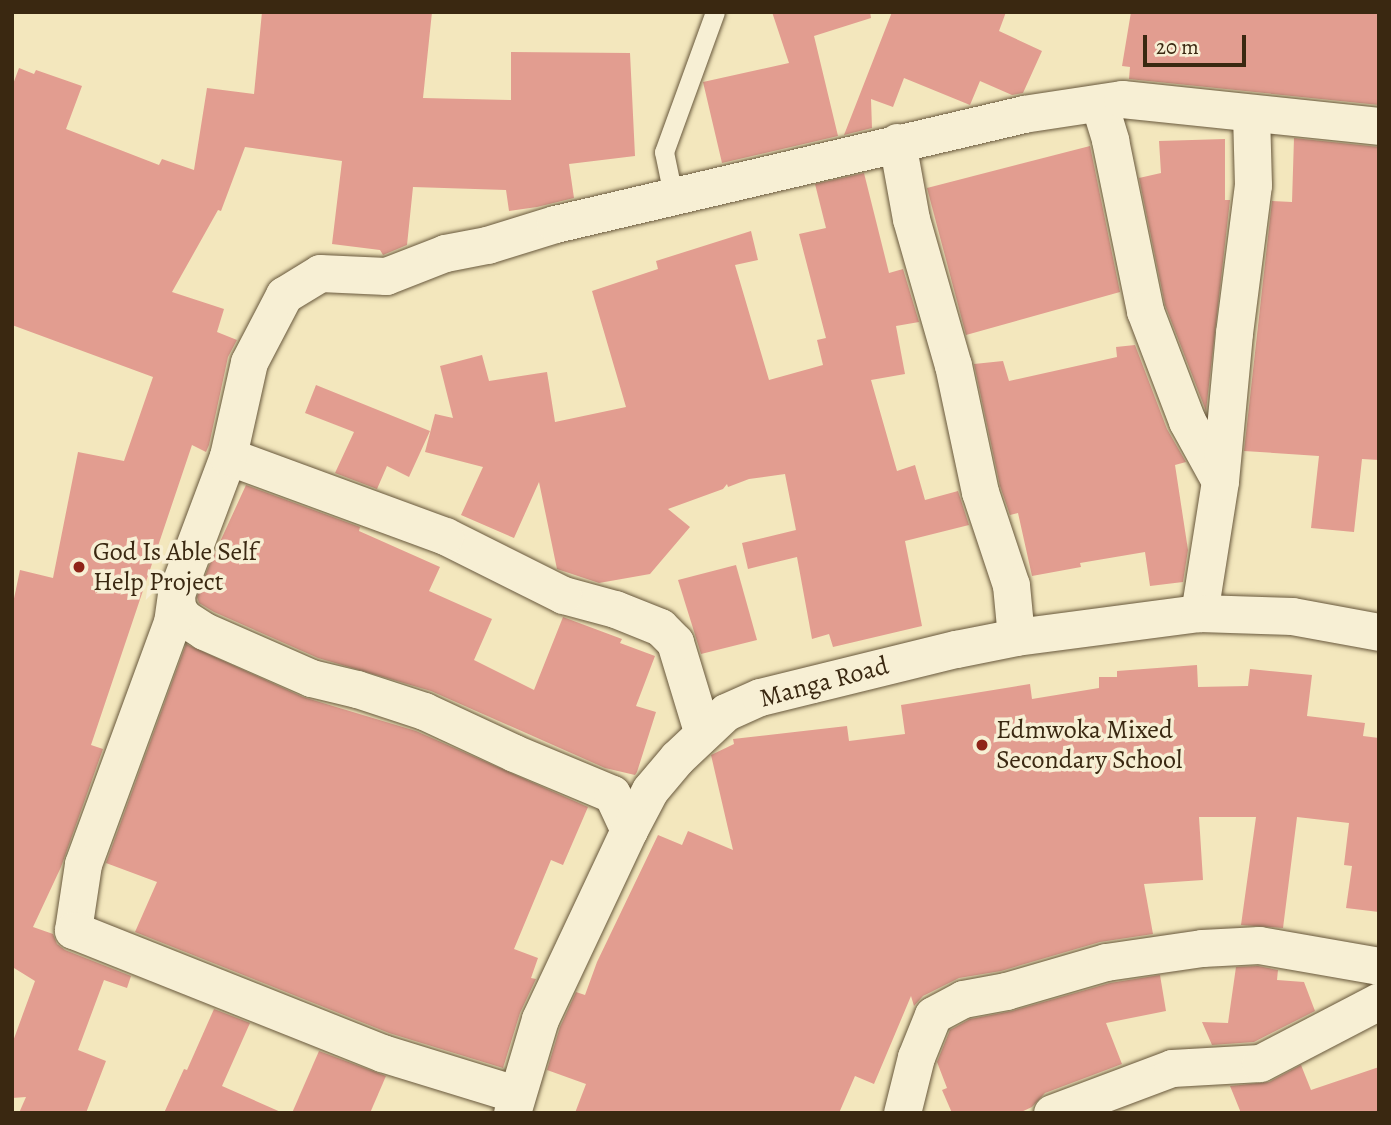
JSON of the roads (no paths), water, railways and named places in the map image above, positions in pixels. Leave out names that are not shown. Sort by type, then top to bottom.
[{"type":"street","points":[[514,1103],[382,1054],[73,930],[83,864],[172,622],[176,594],[228,456],[249,362],[284,295],[320,273],[386,276],[445,253],[673,195],[1023,114],[1122,99],[1251,114],[1286,114],[1379,126]]},
{"type":"street","points":[[1098,103],[1110,140],[1145,311],[1187,421],[1220,481]]},
{"type":"street","points":[[1199,613],[1220,481],[1234,333],[1253,185],[1251,114]]},
{"type":"street","points":[[897,142],[911,219],[953,365],[980,492],[1011,585],[1016,637]]},
{"type":"street","points":[[228,456],[446,536],[563,595],[615,608],[660,627],[675,642],[702,731]]},
{"type":"street","points":[[176,594],[177,608],[184,618],[204,631],[311,678],[357,689],[424,711],[513,753],[612,794],[629,830]]},
{"type":"street","name":"Manga Road","points":[[514,1103],[540,1019],[650,790],[702,731],[726,712],[760,697],[1016,637],[1199,613],[1292,616],[1379,632]]},
{"type":"street","points":[[902,1113],[916,1057],[933,1015],[963,999],[1006,991],[1106,962],[1202,948],[1259,946],[1379,966]]},
{"type":"street","points":[[1052,1113],[1172,1068],[1260,1063],[1379,1001]]},
{"type":"lane","points":[[673,195],[664,152],[715,12]]},
{"type":"place","name":"God Is Able Self Help Project","points":[[79,567]]},
{"type":"place","name":"Edmwoka Mixed Secondary School","points":[[982,745]]}]
